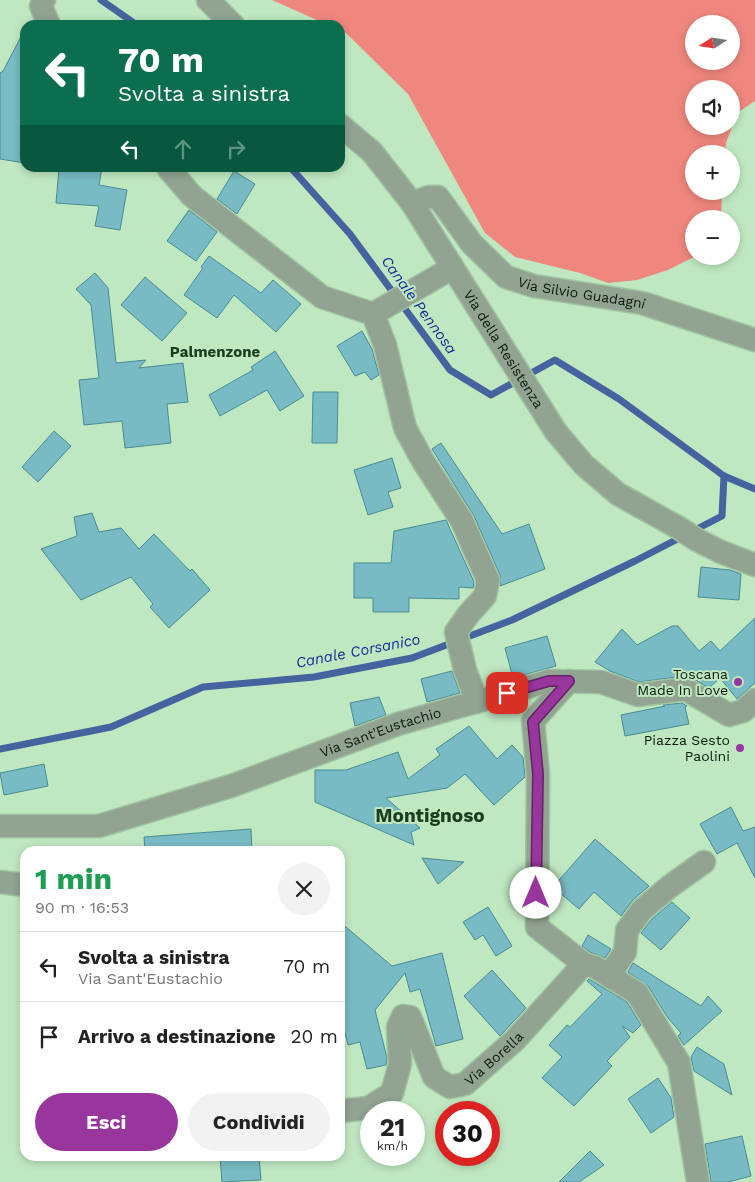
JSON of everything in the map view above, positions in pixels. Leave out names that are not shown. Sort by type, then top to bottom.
[{"type":"street","points":[[44,0],[41,6],[47,20]]},
{"type":"street","points":[[208,0],[228,20]]},
{"type":"street","name":"Via della Resistenza","points":[[345,129],[372,152],[412,203],[556,432],[584,465],[618,494],[721,552],[755,565]]},
{"type":"street","points":[[171,172],[192,196],[322,297],[374,314],[452,268]]},
{"type":"street","name":"Via Silvio Guadagni","points":[[412,203],[429,197],[438,197],[472,244],[506,277],[534,286],[642,303],[755,340]]},
{"type":"street","points":[[374,314],[385,345],[405,428],[423,461],[462,521],[488,580],[485,596],[456,632],[463,662],[477,702]]},
{"type":"street","name":"Via Sant'Eustachio","points":[[0,826],[99,826],[231,786],[398,724],[549,681],[602,682],[638,695],[685,689],[729,715],[743,711],[755,700]]},
{"type":"street","points":[[569,681],[533,722],[538,774],[537,927],[584,964],[596,967],[637,993],[679,1063],[684,1104],[698,1182]]},
{"type":"street","points":[[612,978],[616,965],[625,952],[626,930],[642,910],[669,887],[704,862]]},
{"type":"street","points":[[0,882],[20,884]]},
{"type":"street","name":"Via Borella","points":[[345,1110],[368,1108],[392,1093],[400,1064],[398,1027],[403,1016],[410,1017],[434,1078],[450,1088],[465,1084],[515,1040],[584,964]]},
{"type":"shaded area","points":[[272,0],[755,0],[755,101],[740,111],[740,80],[685,80],[685,135],[729,135],[726,145],[685,145],[685,200],[722,200],[721,210],[685,210],[685,262],[668,270],[637,280],[608,283],[580,273],[515,257],[485,233],[408,94],[345,32],[345,20],[317,20]]},
{"type":"building","points":[[20,39],[20,162],[0,159],[0,73],[3,71]]},
{"type":"building","points":[[59,172],[101,172],[99,185],[127,190],[120,230],[95,226],[99,206],[56,203]]},
{"type":"building","points":[[233,172],[255,184],[237,214],[217,199]]},
{"type":"building","points":[[189,210],[217,232],[196,261],[167,241]]},
{"type":"building","points":[[209,256],[261,293],[273,280],[301,304],[276,332],[234,295],[217,318],[184,295]]},
{"type":"building","points":[[95,273],[108,288],[116,363],[146,360],[139,368],[183,363],[188,402],[167,404],[171,443],[125,448],[122,421],[84,425],[79,380],[99,378],[91,305],[76,289]]},
{"type":"building","points":[[145,277],[187,313],[162,341],[121,305]]},
{"type":"building","points":[[362,331],[372,349],[379,375],[371,380],[365,372],[355,376],[337,346]]},
{"type":"building","points":[[275,351],[304,396],[280,411],[267,390],[220,416],[209,395],[253,370],[251,367]]},
{"type":"building","points":[[313,392],[338,392],[337,443],[312,443]]},
{"type":"building","points":[[54,431],[71,446],[38,482],[22,467]]},
{"type":"building","points":[[441,443],[502,534],[529,524],[545,569],[500,586],[500,575],[474,516],[432,449]]},
{"type":"building","points":[[392,458],[401,488],[388,492],[393,507],[368,515],[354,470]]},
{"type":"building","points":[[92,513],[99,532],[121,528],[139,549],[154,534],[190,571],[192,569],[210,590],[169,628],[150,607],[153,604],[131,577],[81,600],[41,549],[77,536],[74,517]]},
{"type":"building","points":[[446,520],[474,582],[473,588],[459,587],[459,599],[409,598],[409,612],[373,612],[373,598],[354,598],[354,563],[391,563],[394,531]]},
{"type":"building","points":[[701,567],[730,570],[741,574],[739,600],[698,597]]},
{"type":"building","points":[[755,618],[755,683],[737,699],[720,678],[709,688],[692,678],[684,676],[639,682],[610,671],[595,662],[622,629],[637,645],[672,626],[678,626],[699,651],[711,641],[720,651]]},
{"type":"building","points":[[547,636],[556,666],[513,678],[505,648]]},
{"type":"building","points":[[452,671],[460,693],[427,702],[421,679]]},
{"type":"building","points":[[379,697],[386,715],[355,726],[350,703]]},
{"type":"building","points":[[682,703],[687,706],[685,707],[689,724],[625,736],[621,715],[665,706],[663,705]]},
{"type":"building","points":[[469,726],[497,759],[512,745],[523,757],[525,777],[494,805],[465,774],[447,788],[386,798],[420,828],[411,832],[414,845],[315,802],[315,770],[346,770],[398,752],[408,779],[440,755],[436,749]]},
{"type":"building","points":[[44,764],[48,786],[4,795],[0,773]]},
{"type":"building","points":[[731,807],[743,831],[755,827],[755,878],[737,843],[717,854],[700,824]]},
{"type":"building","points":[[251,829],[252,846],[145,846],[144,837]]},
{"type":"building","points":[[595,839],[649,886],[633,900],[621,916],[594,892],[579,909],[553,887]]},
{"type":"building","points":[[422,858],[464,862],[438,884]]},
{"type":"building","points":[[672,902],[690,918],[661,950],[641,933],[652,919]]},
{"type":"building","points":[[488,907],[512,946],[496,956],[483,935],[475,940],[463,922]]},
{"type":"building","points":[[345,926],[392,966],[442,953],[463,1039],[436,1046],[420,989],[410,992],[405,973],[375,1010],[387,1058],[386,1065],[367,1069],[360,1042],[348,1045],[345,1033]]},
{"type":"building","points":[[588,935],[611,949],[605,958],[590,952],[582,946]]},
{"type":"building","points":[[633,963],[701,1006],[708,996],[722,1011],[684,1045],[678,1036],[681,1033],[668,1018],[648,986],[628,972]]},
{"type":"building","points":[[492,970],[526,1008],[500,1036],[464,996]]},
{"type":"building","points":[[589,979],[627,1002],[641,1025],[633,1033],[622,1026],[630,1037],[607,1061],[612,1066],[574,1106],[542,1078],[562,1057],[549,1045],[567,1025],[570,1027],[602,994],[587,981]]},
{"type":"building","points":[[697,1047],[724,1064],[732,1095],[694,1071],[691,1057]]},
{"type":"building","points":[[658,1078],[671,1098],[674,1117],[651,1133],[628,1099]]},
{"type":"building","points":[[742,1136],[751,1176],[728,1182],[711,1182],[705,1144]]},
{"type":"building","points":[[590,1151],[604,1165],[579,1182],[559,1182]]},
{"type":"building","points":[[220,1161],[259,1161],[261,1180],[222,1182]]},
{"type":"waterway","name":"Canale Pennosa","points":[[101,0],[130,20]]},
{"type":"waterway","name":"Canale Pennosa","points":[[295,172],[350,234],[450,370],[491,395],[555,360],[619,399],[724,476],[755,489]]},
{"type":"waterway","name":"Canale Corsanico","points":[[0,749],[111,727],[203,687],[314,677],[412,658],[512,620],[635,561],[722,516],[724,476]]},
{"type":"place","name":"Toscana Made In Love","points":[[738,682]]},
{"type":"place","name":"Piazza Sesto Paolini","points":[[740,748]]},
{"type":"district","name":"Palmenzone","points":[[215,352]]},
{"type":"district","name":"Montignoso","points":[[430,815]]},
{"type":"route","points":[[507,693],[549,681],[569,681],[533,722],[538,774],[536,893]]}]
